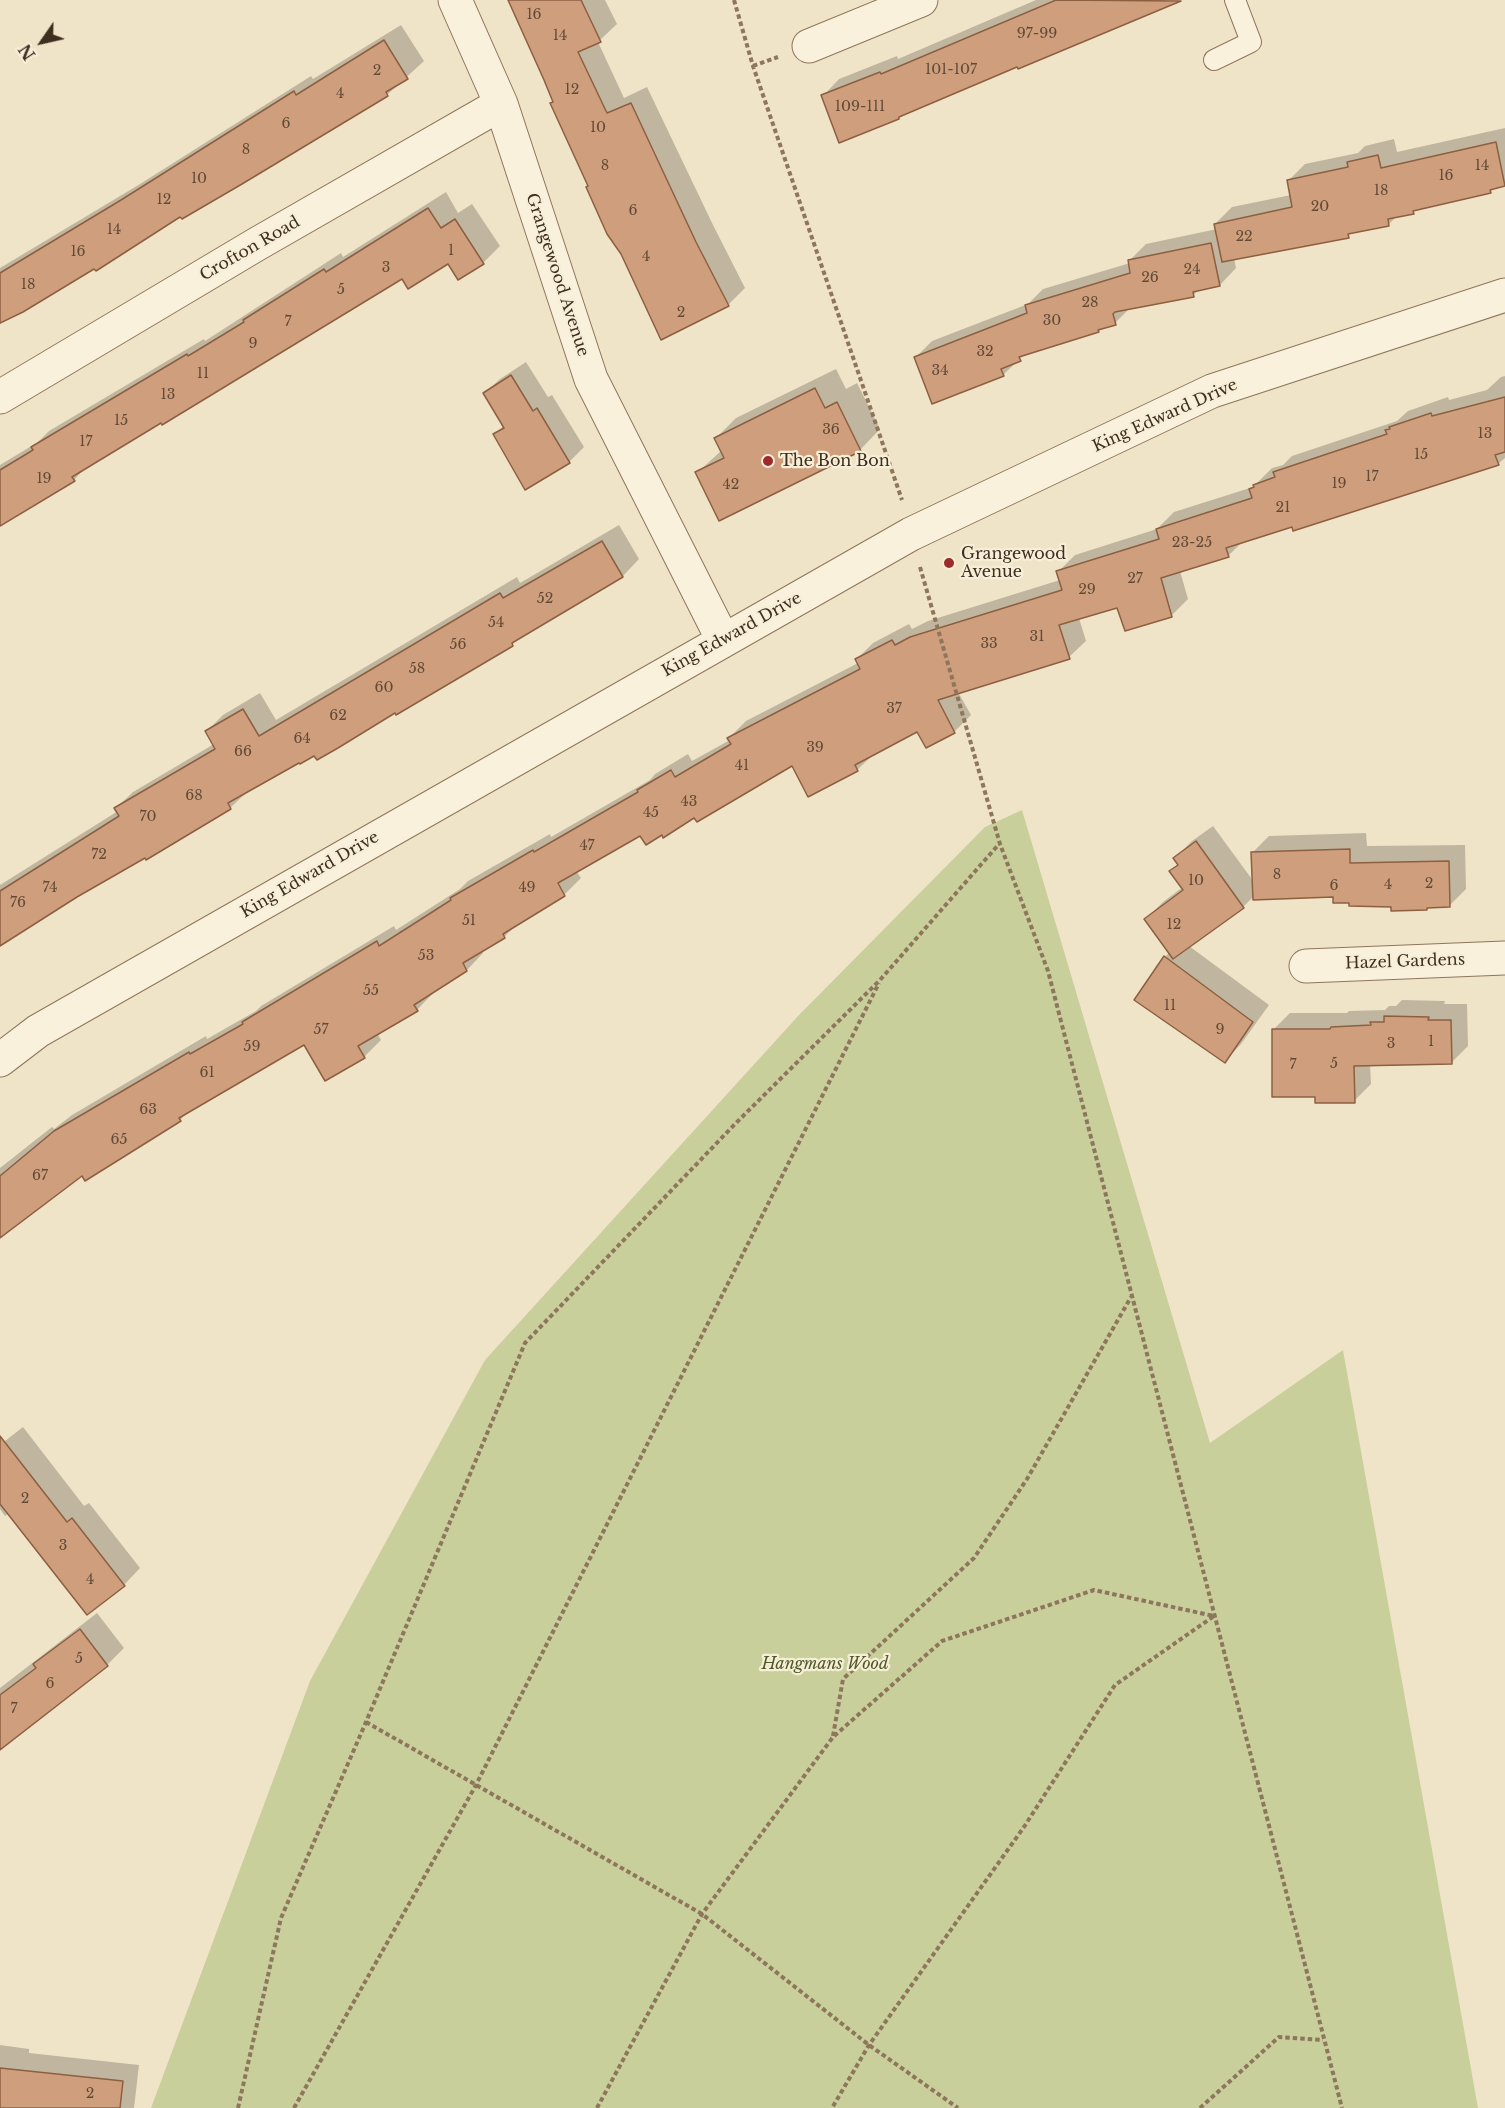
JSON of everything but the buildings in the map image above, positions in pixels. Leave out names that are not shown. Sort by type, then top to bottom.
[{"type":"street","name":"Grangewood Avenue","points":[[456,0],[501,104],[591,379],[723,639]]},
{"type":"street","points":[[809,46],[887,6],[921,0]]},
{"type":"street","name":"Crofton Road","points":[[0,397],[247,250],[501,104]]},
{"type":"street","name":"King Edward Drive","points":[[0,1060],[38,1031],[911,534],[1212,391],[1505,295]]},
{"type":"street","name":"Hazel Gardens","points":[[1306,966],[1505,958]]},
{"type":"lane","points":[[1214,60],[1251,42],[1235,0]]},
{"type":"path","points":[[734,0],[753,66],[904,507]]},
{"type":"path","points":[[919,562],[1000,844],[1048,971],[1342,2108]]},
{"type":"path","points":[[238,2108],[281,1918],[525,1343],[735,1124],[880,980],[1000,844]]},
{"type":"path","points":[[294,2108],[476,1785],[880,980]]},
{"type":"path","points":[[833,1737],[843,1679],[974,1558],[1027,1479],[1131,1295]]},
{"type":"path","points":[[597,2108],[702,1914],[833,1737],[942,1641],[1094,1590],[1214,1616]]},
{"type":"path","points":[[832,2108],[869,2044],[1024,1827],[1114,1685],[1214,1616]]},
{"type":"path","points":[[366,1722],[702,1914],[869,2044],[958,2108]]},
{"type":"path","points":[[1200,2108],[1279,2037],[1323,2040]]},
{"type":"green space","name":"Hangmans Wood","points":[[1022,810],[1210,1443],[1343,1350],[1478,2108],[151,2108],[310,1681],[485,1360],[799,1015],[985,827]]},
{"type":"place","name":"The Bon Bon","points":[[768,461]]},
{"type":"place","name":"Grangewood Avenue","points":[[949,563]]}]
